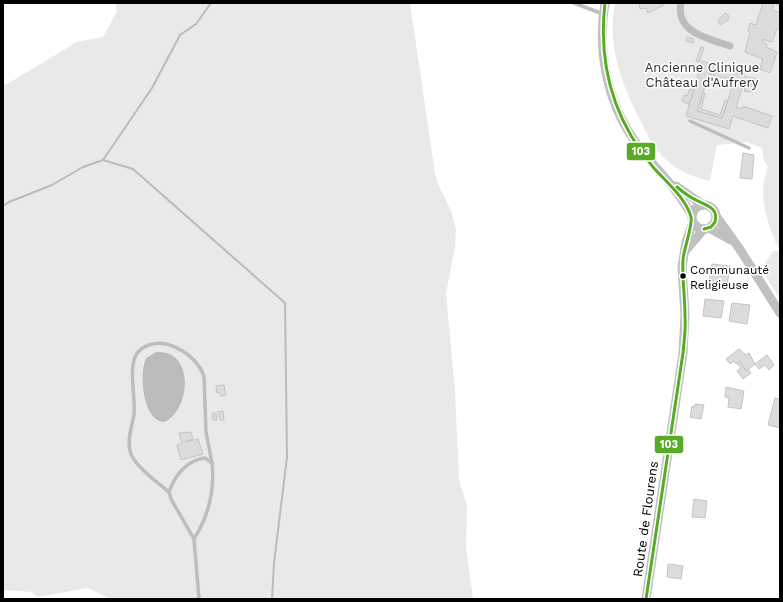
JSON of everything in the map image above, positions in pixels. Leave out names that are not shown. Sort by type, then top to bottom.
[{"type":"street","points":[[605,3],[603,14],[604,61],[614,101],[622,121],[634,140],[668,181],[697,227],[706,228],[723,234],[739,248]]},
{"type":"street","points":[[681,3],[680,17],[691,32],[730,46]]},
{"type":"street","points":[[668,181],[703,205],[713,208],[716,216],[739,248],[780,313]]},
{"type":"street","points":[[692,218],[697,207],[703,205]]},
{"type":"street","points":[[685,251],[706,228],[714,224],[716,216]]},
{"type":"street","name":"Route de Flourens","points":[[646,599],[684,340],[685,315],[682,267],[692,218]]},
{"type":"lane","points":[[574,3],[603,14]]},
{"type":"lane","points":[[584,3],[584,8]]},
{"type":"lane","points":[[690,121],[749,148]]},
{"type":"lane","points":[[194,539],[203,524],[209,509],[214,480],[206,432],[204,376],[202,369],[189,356],[174,346],[160,343],[148,345],[138,352],[132,362],[135,401],[129,439],[130,451],[136,463],[169,492],[171,499],[194,539],[199,599]]},
{"type":"lane","points":[[169,492],[176,476],[194,459],[205,458],[212,463]]},
{"type":"green space","points":[[115,3],[410,3],[435,174],[438,184],[452,213],[456,230],[455,247],[446,294],[455,391],[459,480],[467,506],[466,547],[473,599],[110,599],[88,588],[37,597],[32,592],[3,590],[3,85],[9,83],[77,42],[103,37],[117,11]],"holes":[[[151,354],[174,413],[167,421],[143,364],[146,358]]]},
{"type":"green space","name":"Ancienne Clinique Château d'Aufrery","points":[[615,3],[780,3],[780,251],[771,231],[765,209],[763,188],[768,167],[764,160],[762,148],[747,142],[717,145],[710,181],[696,177],[677,168],[665,159],[654,146],[633,106],[617,63],[613,34]]},
{"type":"green space","points":[[773,251],[780,251],[780,299],[761,269]]},
{"type":"shaded area","points":[[156,352],[169,354],[178,360],[183,370],[185,381],[184,394],[180,406],[173,415],[164,422],[157,420],[151,414],[144,395],[144,365],[146,358]]},
{"type":"building","points":[[639,3],[664,3],[664,5],[648,13],[646,8],[640,9]]},
{"type":"building","points":[[763,3],[774,3],[772,10],[780,13],[780,29],[777,28],[772,42],[762,39],[767,45],[766,47],[777,52],[770,73],[760,69],[763,59],[745,52],[750,32],[748,31],[750,23],[756,25]]},
{"type":"building","points":[[725,13],[729,16],[728,20],[720,25],[718,20]]},
{"type":"building","points":[[687,37],[693,39],[694,43],[686,41]]},
{"type":"building","points":[[701,47],[704,48],[699,62],[696,61]]},
{"type":"building","points":[[702,61],[747,77],[759,79],[758,84],[752,84],[751,92],[744,91],[745,88],[742,88],[736,107],[742,109],[743,106],[772,116],[768,128],[733,116],[729,129],[686,116]],"holes":[[[709,74],[734,81],[722,118],[697,111]]]},
{"type":"building","points":[[689,65],[692,66],[689,73],[686,72]]},
{"type":"building","points":[[690,89],[694,91],[689,104],[682,101],[684,95],[687,96]]},
{"type":"building","points":[[703,93],[705,93],[701,109],[720,115],[725,100],[728,101],[722,118],[697,111]]},
{"type":"building","points":[[743,153],[754,155],[752,179],[740,178]]},
{"type":"building","points":[[712,264],[730,266],[727,285],[709,282]]},
{"type":"building","points":[[705,299],[724,301],[721,318],[703,316]]},
{"type":"building","points":[[732,303],[750,305],[747,324],[729,321]]},
{"type":"building","points":[[739,349],[746,355],[749,353],[755,364],[746,371],[740,361],[736,364],[734,361],[730,364],[726,359]]},
{"type":"building","points":[[767,355],[774,365],[769,370],[765,365],[759,369],[755,364]]},
{"type":"building","points":[[740,361],[746,371],[748,369],[751,373],[743,379],[737,371],[741,368],[737,363]]},
{"type":"building","points":[[224,385],[226,395],[221,396],[220,393],[217,393],[216,386]]},
{"type":"building","points":[[726,387],[744,391],[741,409],[728,407],[729,398],[725,397]]},
{"type":"building","points":[[775,398],[780,399],[780,428],[768,425]]},
{"type":"building","points":[[695,404],[704,405],[701,419],[690,417],[692,406],[694,407]]},
{"type":"building","points":[[223,411],[224,420],[220,420],[218,412]]},
{"type":"building","points":[[212,413],[216,413],[217,420],[213,420]]},
{"type":"building","points":[[191,432],[193,439],[185,442],[198,439],[203,454],[181,460],[177,445],[182,443],[179,433]]},
{"type":"building","points":[[694,499],[707,501],[705,518],[692,517]]},
{"type":"building","points":[[668,564],[683,566],[681,579],[667,577]]},
{"type":"waterway","points":[[3,206],[9,202],[52,185],[83,167],[103,160],[152,88],[180,35],[196,24],[211,3]]},
{"type":"waterway","points":[[103,160],[133,169],[285,303],[287,457],[274,563],[272,599]]},
{"type":"transit line","name":"103","points":[[605,3],[603,26],[604,48],[611,90],[618,110],[639,149],[685,203],[691,217],[690,231],[683,259],[685,302],[683,353],[646,599]]},
{"type":"transit line","name":"103","points":[[677,187],[688,196],[710,207],[715,213],[715,222],[711,227],[704,229]]},
{"type":"place","name":"Communauté Religieuse","points":[[683,276]]}]
